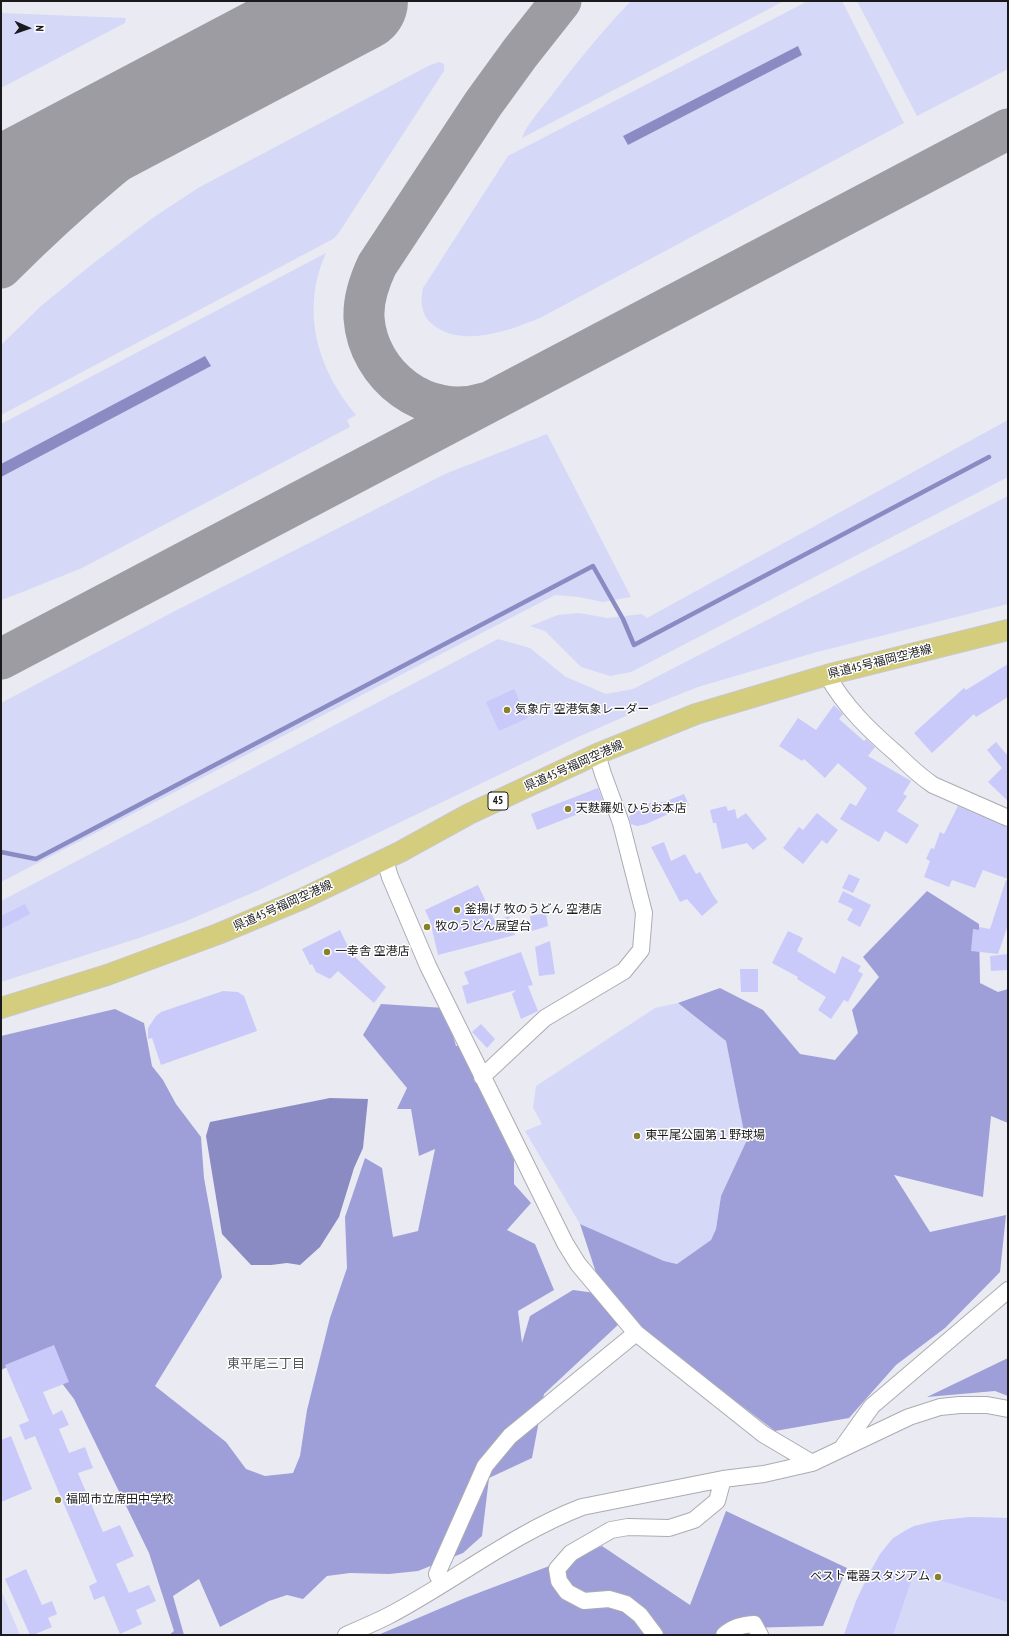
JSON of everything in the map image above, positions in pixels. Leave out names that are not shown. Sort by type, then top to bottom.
[{"type":"main road","name":"県道45号福岡空港線","points":[[1,1008],[107,975],[218,934],[302,899],[385,860],[469,814],[598,754],[696,714],[827,675],[1008,630]]},
{"type":"street","points":[[827,675],[843,701],[879,739],[924,778],[933,785],[1008,818]]},
{"type":"street","points":[[482,1077],[545,1018],[624,971],[641,950],[644,913],[621,823],[603,774],[598,754]]},
{"type":"street","points":[[385,860],[390,877],[428,966],[565,1243],[578,1264],[636,1333],[763,1434],[812,1463]]},
{"type":"street","points":[[841,1449],[872,1406],[1008,1290]]},
{"type":"street","points":[[442,1584],[437,1574],[485,1466],[510,1436],[636,1333]]},
{"type":"street","points":[[346,1635],[387,1616],[518,1538],[560,1516],[582,1507],[723,1479],[764,1474],[812,1463],[909,1417],[940,1407],[987,1405],[1008,1408]]},
{"type":"street","points":[[655,1635],[640,1615],[626,1604],[609,1599],[584,1601],[567,1592],[558,1581],[558,1569],[571,1553],[611,1530],[628,1527],[669,1528],[694,1520],[717,1500],[723,1479]]},
{"type":"street","points":[[724,1635],[735,1627],[744,1624],[754,1624],[760,1635]]},
{"type":"shaded area","points":[[631,1],[784,1],[522,138],[530,123],[598,37]]},
{"type":"shaded area","points":[[808,1],[842,1],[904,123],[540,318],[500,332],[471,336],[457,335],[444,331],[428,320],[422,308],[423,288],[508,156]]},
{"type":"shaded area","points":[[857,1],[1008,1],[1008,69],[917,116]]},
{"type":"shaded area","points":[[1,13],[126,18],[125,23],[1,88]]},
{"type":"shaded area","points":[[798,46],[802,55],[628,145],[623,136]]},
{"type":"shaded area","points":[[439,62],[444,64],[444,71],[338,234],[333,239],[1,415],[1,345],[41,306],[91,265],[154,217],[198,188],[430,65]]},
{"type":"shaded area","points":[[326,253],[318,274],[314,296],[314,317],[317,338],[323,359],[331,378],[342,397],[356,415],[347,420],[350,427],[82,568],[1,600],[1,424]]},
{"type":"shaded area","points":[[205,356],[211,366],[1,477],[1,464]]},
{"type":"shaded area","points":[[1008,420],[1008,477],[631,672],[610,676],[581,667],[545,631],[530,626],[558,615],[579,613],[608,618],[642,614],[647,618]]},
{"type":"shaded area","points":[[547,434],[631,597],[603,602],[579,597],[555,595],[1,882],[1,703],[173,612],[445,474]]},
{"type":"shaded area","points":[[1008,496],[1008,604],[817,652],[698,687],[578,737],[259,890],[184,922],[1,982],[1,901],[498,639],[530,648],[566,677],[606,694],[633,689]]},
{"type":"shaded area","points":[[927,891],[979,924],[980,983],[998,992],[1008,989],[1008,1123],[991,1116],[983,1197],[894,1175],[930,1232],[1006,1215],[1000,1272],[945,1328],[896,1365],[849,1418],[775,1431],[667,1349],[620,1323],[544,1394],[532,1458],[489,1478],[482,1536],[463,1553],[418,1571],[389,1574],[350,1573],[327,1576],[303,1599],[287,1595],[269,1601],[220,1627],[199,1579],[173,1596],[184,1635],[169,1635],[174,1631],[149,1553],[74,1399],[38,1352],[1,1370],[1,1036],[115,1009],[144,1023],[152,1066],[163,1080],[176,1104],[201,1137],[204,1178],[222,1277],[155,1386],[226,1442],[246,1469],[265,1476],[293,1473],[300,1456],[307,1410],[330,1318],[347,1268],[345,1217],[365,1158],[382,1168],[393,1237],[418,1231],[435,1149],[419,1156],[411,1109],[397,1109],[407,1088],[363,1035],[381,1004],[445,1008],[456,1046],[472,1046],[514,1137],[514,1184],[531,1203],[507,1230],[535,1244],[554,1290],[518,1311],[522,1343],[530,1316],[573,1290],[603,1294],[580,1224],[664,1261],[677,1264],[711,1240],[716,1229],[721,1196],[746,1142],[726,1041],[678,1003],[720,988],[763,1010],[800,1054],[835,1060],[858,1033],[852,1010],[879,977],[863,957]]},
{"type":"shaded area","name":"東平尾公園第１野球場","points":[[678,1003],[726,1041],[746,1142],[721,1196],[716,1229],[711,1240],[677,1264],[664,1261],[580,1224],[525,1131],[542,1124],[533,1108],[536,1086],[655,1008]]},
{"type":"shaded area","points":[[330,1098],[368,1099],[363,1148],[354,1168],[339,1217],[320,1247],[300,1265],[287,1263],[251,1265],[222,1234],[206,1136],[210,1122]]},
{"type":"shaded area","points":[[1008,1358],[1008,1396],[995,1391],[927,1397]]},
{"type":"shaded area","points":[[726,1511],[847,1568],[823,1626],[744,1628],[744,1635],[378,1635],[465,1598],[602,1546],[690,1605]]},
{"type":"shaded area","name":"ベスト電器スタジアム","points":[[970,1517],[1008,1518],[1008,1635],[844,1635],[862,1588],[870,1572],[890,1543],[902,1533],[915,1526],[936,1521]]},
{"type":"shaded area","points":[[1,1590],[20,1635],[1,1635]]},
{"type":"building","points":[[1008,664],[1008,697],[976,717],[974,714],[932,753],[914,733],[964,688],[966,690]]},
{"type":"building","name":"気象庁 空港気象レーダー","points":[[514,689],[528,718],[499,731],[486,702]]},
{"type":"building","points":[[834,705],[843,714],[839,719],[864,741],[866,739],[875,747],[868,756],[911,781],[903,794],[907,796],[897,811],[919,825],[907,844],[885,831],[879,842],[840,819],[850,803],[856,806],[867,788],[838,763],[825,778],[804,759],[802,761],[779,746],[798,718],[816,730]]},
{"type":"building","points":[[996,742],[1008,756],[1008,801],[988,782],[1002,768],[987,750]]},
{"type":"building","name":"天麩羅処 ひらお本店","points":[[598,788],[604,804],[537,830],[531,814]]},
{"type":"building","points":[[684,794],[689,805],[646,824],[637,826],[631,824],[629,817],[638,807],[647,803],[664,802]]},
{"type":"building","points":[[726,806],[728,811],[735,809],[737,819],[746,813],[767,839],[753,850],[747,843],[722,849],[716,823],[713,823],[710,810]]},
{"type":"building","points":[[958,806],[1008,827],[1008,879],[983,870],[975,888],[952,880],[949,887],[924,877],[930,861],[926,859],[931,848],[934,849],[940,832],[944,834]]},
{"type":"building","points":[[817,813],[838,830],[827,844],[822,840],[803,864],[783,848],[799,827],[803,830]]},
{"type":"building","points":[[664,842],[671,861],[685,854],[696,874],[700,872],[718,902],[702,916],[687,899],[680,902],[651,847]]},
{"type":"building","points":[[849,874],[860,879],[853,893],[842,888]]},
{"type":"building","points":[[1006,880],[1008,881],[1008,925],[998,954],[971,951],[973,929],[979,930],[979,927],[990,929]]},
{"type":"building","points":[[478,885],[495,921],[509,916],[515,935],[438,955],[430,921],[425,910]]},
{"type":"building","points":[[843,891],[871,905],[860,927],[847,920],[853,909],[838,902]]},
{"type":"building","points":[[25,904],[30,914],[1,929],[1,916]]},
{"type":"building","points":[[546,913],[548,926],[532,931],[530,916]]},
{"type":"building","points":[[340,930],[351,953],[386,987],[374,1003],[338,971],[330,979],[316,972],[312,964],[310,965],[302,949]]},
{"type":"building","points":[[788,931],[803,938],[797,951],[835,974],[842,956],[861,966],[858,971],[863,974],[848,1002],[844,1000],[831,1019],[818,1010],[826,997],[797,979],[798,977],[772,963]]},
{"type":"building","points":[[550,941],[555,974],[539,976],[535,947]]},
{"type":"building","points":[[521,952],[533,985],[528,986],[538,1011],[521,1019],[512,994],[516,990],[467,1004],[462,986],[469,984],[464,972]]},
{"type":"building","points":[[1008,954],[1008,970],[991,971],[990,956]]},
{"type":"building","points":[[740,969],[758,969],[758,992],[741,992]]},
{"type":"building","points":[[223,991],[238,992],[244,996],[257,1031],[161,1065],[152,1038],[148,1039],[148,1028],[156,1016],[161,1012]]},
{"type":"building","points":[[481,1024],[495,1039],[487,1048],[472,1032]]},
{"type":"building","points":[[54,1345],[69,1382],[43,1392],[53,1415],[62,1410],[69,1425],[59,1429],[69,1453],[85,1447],[93,1468],[78,1473],[103,1532],[120,1525],[134,1556],[116,1564],[129,1593],[149,1585],[156,1601],[136,1610],[142,1624],[120,1634],[104,1596],[94,1600],[89,1586],[97,1582],[35,1436],[25,1440],[19,1425],[29,1421],[5,1365]]},
{"type":"building","points":[[11,1436],[32,1489],[1,1502],[1,1440]]},
{"type":"building","name":"ベスト電器スタジアム","points":[[970,1517],[1008,1518],[1008,1602],[914,1572],[893,1635],[844,1635],[856,1601],[880,1554],[893,1538],[914,1526],[942,1520]]},
{"type":"building","points":[[26,1569],[42,1605],[52,1601],[57,1614],[48,1618],[52,1627],[33,1635],[30,1635],[5,1579]]},
{"type":"waterway","points":[[1,852],[36,859],[593,566],[623,619],[634,645],[989,457]]},
{"type":"taxiway","points":[[484,403],[463,407],[442,405],[422,399],[404,389],[389,375],[376,358],[368,339],[364,318],[366,297],[369,284],[377,265],[483,104],[520,53],[561,1]]},
{"type":"taxiway","points":[[1,268],[52,219],[104,173],[160,128],[229,78],[319,21]]},
{"type":"taxiway","points":[[1,659],[1008,129]]},
{"type":"taxiway","points":[[1,183],[57,159]]},
{"type":"runway","points":[[1,189],[357,1]]},
{"type":"place","name":"気象庁 空港気象レーダー","points":[[507,710]]},
{"type":"place","name":"天麩羅処 ひらお本店","points":[[568,809]]},
{"type":"place","name":"釜揚げ 牧のうどん 空港店","points":[[457,910]]},
{"type":"place","name":"牧のうどん展望台","points":[[427,927]]},
{"type":"place","name":"一幸舎 空港店","points":[[327,952]]},
{"type":"place","name":"東平尾公園第１野球場","points":[[637,1136]]},
{"type":"place","name":"福岡市立席田中学校","points":[[58,1500]]},
{"type":"place","name":"ベスト電器スタジアム","points":[[938,1577]]},
{"type":"district","name":"東平尾三丁目","points":[[266,1364]]}]
